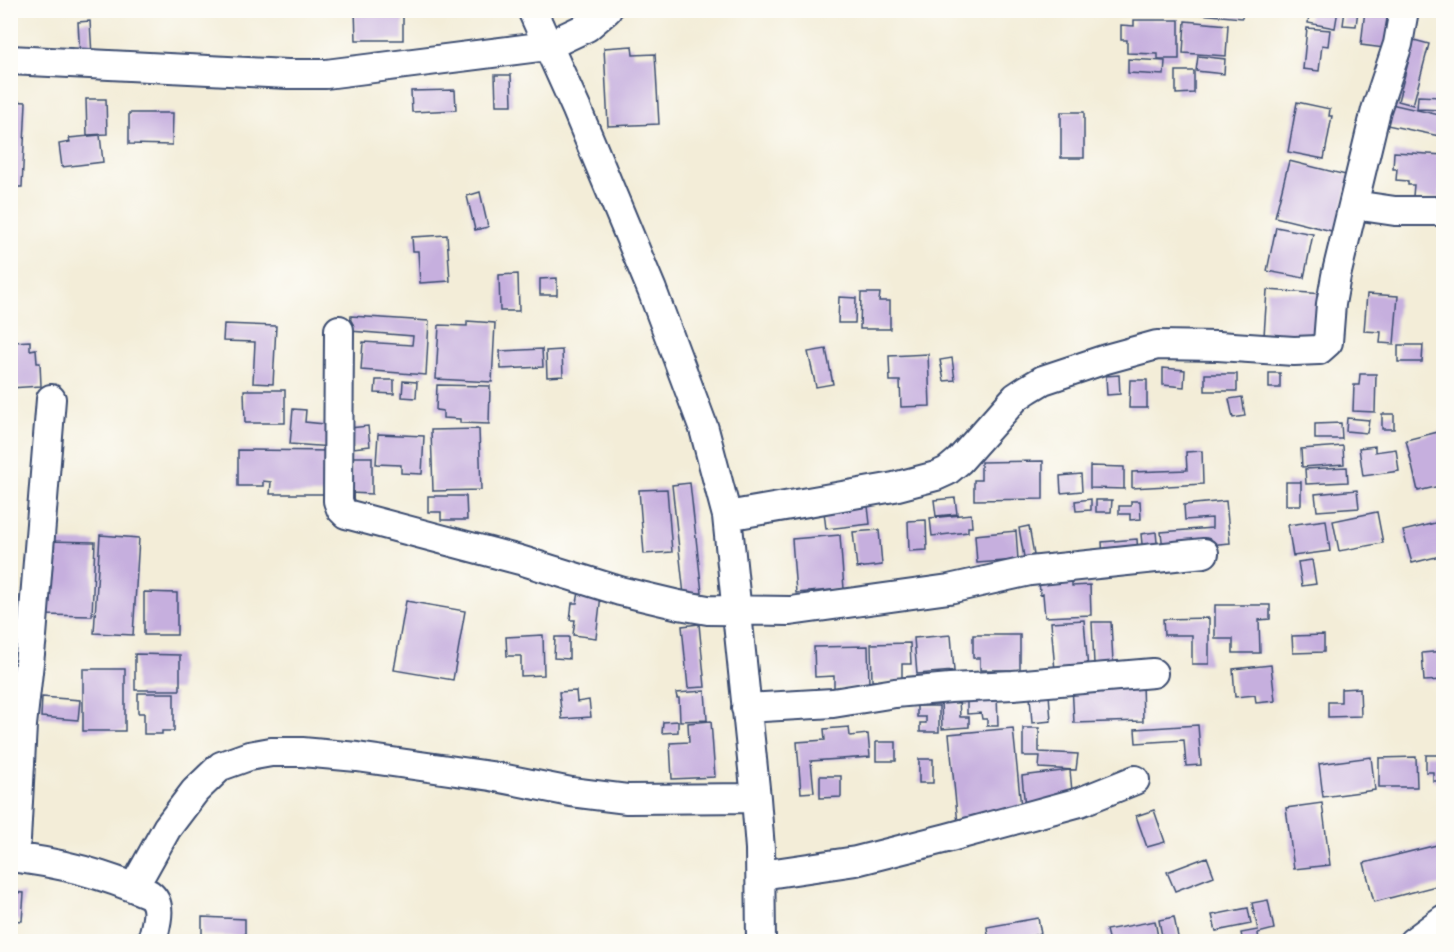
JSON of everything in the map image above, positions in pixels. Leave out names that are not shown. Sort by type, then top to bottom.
[{"type":"street","points":[[532,10],[652,290],[704,429],[727,516],[756,798],[761,875],[761,942]]},
{"type":"street","points":[[10,60],[249,71],[288,75],[326,74],[547,46],[586,27],[607,10]]},
{"type":"street","points":[[727,516],[876,490],[936,476],[947,471],[959,461],[1016,397],[1043,380],[1106,359],[1157,345],[1294,351],[1318,350],[1324,347],[1328,342],[1333,294],[1353,205],[1376,110],[1398,44],[1404,10]]},
{"type":"street","points":[[1353,205],[1395,211],[1443,212]]},
{"type":"street","points":[[339,330],[338,501],[346,514],[520,560],[620,591],[708,610],[790,611],[949,589],[1030,571],[1204,553]]},
{"type":"street","points":[[10,848],[16,840],[22,725],[32,636],[51,399]]},
{"type":"street","points":[[746,708],[833,703],[895,693],[1153,673]]},
{"type":"street","points":[[134,888],[167,828],[195,791],[221,766],[249,756],[271,752],[357,757],[491,776],[572,792],[627,799],[756,798]]},
{"type":"street","points":[[761,875],[856,861],[947,838],[1080,802],[1135,780]]},
{"type":"street","points":[[10,857],[38,860],[134,888],[156,899],[158,906],[152,942]]},
{"type":"street","points":[[1413,942],[1443,919]]},
{"type":"building","points":[[355,10],[403,10],[403,40],[356,40]]},
{"type":"building","points":[[1178,10],[1243,10],[1242,18],[1178,12]]},
{"type":"building","points":[[1310,10],[1338,10],[1335,28],[1308,23]]},
{"type":"building","points":[[1345,10],[1358,10],[1356,26],[1343,25]]},
{"type":"building","points":[[1365,10],[1398,10],[1392,49],[1361,45]]},
{"type":"building","points":[[1134,20],[1179,20],[1179,59],[1158,59],[1158,54],[1127,53],[1127,40],[1121,40],[1121,25],[1134,26]]},
{"type":"building","points":[[90,21],[92,56],[80,57],[78,22]]},
{"type":"building","points":[[1185,21],[1228,25],[1226,56],[1183,53]]},
{"type":"building","points":[[1307,28],[1330,30],[1328,46],[1322,45],[1319,71],[1303,69]]},
{"type":"building","points":[[1414,40],[1429,44],[1413,105],[1398,101]]},
{"type":"building","points":[[632,46],[633,55],[655,54],[659,124],[608,126],[604,48]]},
{"type":"building","points":[[1198,56],[1225,59],[1224,74],[1196,71]]},
{"type":"building","points":[[1128,59],[1165,61],[1164,75],[1128,73]]},
{"type":"building","points":[[1176,71],[1194,71],[1194,93],[1176,94]]},
{"type":"building","points":[[495,75],[511,75],[512,105],[496,105]]},
{"type":"building","points":[[1442,84],[1444,84],[1444,110],[1417,109],[1418,96],[1441,97]]},
{"type":"building","points":[[455,90],[456,110],[412,112],[411,91]]},
{"type":"building","points":[[86,99],[106,99],[107,134],[87,135]]},
{"type":"building","points":[[10,101],[26,102],[22,187],[10,187]]},
{"type":"building","points":[[1297,102],[1330,109],[1329,116],[1332,116],[1324,159],[1288,152]]},
{"type":"building","points":[[1391,104],[1444,116],[1444,137],[1387,125]]},
{"type":"building","points":[[1061,112],[1084,112],[1084,158],[1061,158]]},
{"type":"building","points":[[129,113],[173,113],[172,145],[129,144]]},
{"type":"building","points":[[100,135],[103,162],[62,167],[59,144],[70,142],[69,138]]},
{"type":"building","points":[[1394,152],[1444,155],[1444,179],[1441,179],[1440,198],[1413,196],[1414,185],[1408,185],[1408,181],[1396,180],[1397,169],[1393,169]]},
{"type":"building","points":[[1289,161],[1350,176],[1336,232],[1275,217]]},
{"type":"building","points":[[480,192],[488,227],[475,230],[467,196]]},
{"type":"building","points":[[1276,227],[1313,234],[1304,278],[1267,271]]},
{"type":"building","points":[[447,235],[450,281],[420,283],[418,251],[413,251],[412,237]]},
{"type":"building","points":[[518,274],[519,311],[500,311],[499,275]]},
{"type":"building","points":[[557,278],[557,295],[540,295],[540,279]]},
{"type":"building","points":[[1267,290],[1324,294],[1321,340],[1264,336]]},
{"type":"building","points":[[861,293],[880,293],[879,301],[890,301],[890,329],[860,329]]},
{"type":"building","points":[[1367,294],[1398,296],[1394,344],[1380,343],[1381,332],[1364,331]]},
{"type":"building","points":[[839,297],[856,298],[855,323],[838,323]]},
{"type":"building","points":[[351,316],[429,321],[426,375],[361,370],[363,342],[412,345],[413,336],[350,331]]},
{"type":"building","points":[[467,321],[495,323],[492,382],[436,379],[439,325],[467,326]]},
{"type":"building","points":[[224,324],[276,326],[273,384],[253,383],[255,342],[223,341]]},
{"type":"building","points":[[30,341],[30,350],[36,349],[37,363],[40,363],[41,386],[10,388],[10,348],[14,348],[13,342]]},
{"type":"building","points":[[1398,345],[1423,345],[1422,362],[1398,362]]},
{"type":"building","points":[[542,349],[543,367],[501,369],[500,351]]},
{"type":"building","points":[[826,349],[833,384],[816,387],[808,352]]},
{"type":"building","points":[[562,350],[563,376],[547,377],[546,351]]},
{"type":"building","points":[[928,354],[930,406],[901,407],[900,381],[890,381],[889,356]]},
{"type":"building","points":[[952,358],[955,380],[944,381],[940,360]]},
{"type":"building","points":[[1163,368],[1185,370],[1184,387],[1163,385]]},
{"type":"building","points":[[1269,373],[1280,373],[1280,388],[1269,388]]},
{"type":"building","points":[[1205,374],[1237,374],[1237,391],[1205,391]]},
{"type":"building","points":[[1360,374],[1376,374],[1375,412],[1353,411],[1354,385],[1359,385]]},
{"type":"building","points":[[1119,375],[1120,394],[1107,395],[1106,376]]},
{"type":"building","points":[[376,380],[394,380],[394,394],[375,393]]},
{"type":"building","points":[[1130,380],[1147,380],[1147,408],[1129,408]]},
{"type":"building","points":[[403,381],[417,382],[416,398],[402,397]]},
{"type":"building","points":[[437,385],[490,386],[489,424],[460,423],[460,419],[443,418],[443,411],[436,410]]},
{"type":"building","points":[[244,390],[285,390],[285,423],[245,423]]},
{"type":"building","points":[[1242,397],[1245,416],[1233,418],[1229,399]]},
{"type":"building","points":[[293,409],[306,410],[305,422],[334,425],[332,447],[290,444]]},
{"type":"building","points":[[1382,414],[1394,414],[1394,429],[1382,429]]},
{"type":"building","points":[[1347,418],[1369,420],[1367,433],[1346,431]]},
{"type":"building","points":[[1341,423],[1342,439],[1315,439],[1315,424]]},
{"type":"building","points":[[368,426],[370,446],[353,448],[350,428]]},
{"type":"building","points":[[479,429],[481,490],[433,491],[431,430]]},
{"type":"building","points":[[1442,431],[1444,485],[1418,491],[1406,440]]},
{"type":"building","points":[[378,434],[424,436],[422,474],[401,473],[401,465],[376,464]]},
{"type":"building","points":[[1343,446],[1344,464],[1302,467],[1301,449]]},
{"type":"building","points":[[1375,446],[1375,452],[1396,449],[1399,471],[1363,476],[1359,448]]},
{"type":"building","points":[[238,450],[333,451],[333,494],[270,494],[271,482],[263,481],[263,486],[238,486]]},
{"type":"building","points":[[1202,451],[1203,484],[1132,488],[1132,472],[1187,470],[1186,452]]},
{"type":"building","points":[[351,457],[372,457],[372,494],[350,493]]},
{"type":"building","points":[[1043,461],[1043,499],[974,500],[974,480],[981,480],[981,462]]},
{"type":"building","points":[[1090,466],[1124,467],[1124,489],[1090,488]]},
{"type":"building","points":[[1347,467],[1348,482],[1306,484],[1305,469]]},
{"type":"building","points":[[1081,474],[1082,491],[1061,493],[1060,476]]},
{"type":"building","points":[[1286,482],[1301,482],[1301,505],[1286,505]]},
{"type":"building","points":[[690,483],[702,593],[684,595],[672,485]]},
{"type":"building","points":[[667,489],[672,552],[644,554],[639,490]]},
{"type":"building","points":[[1357,490],[1359,508],[1317,511],[1315,494]]},
{"type":"building","points":[[428,496],[466,496],[467,520],[441,520],[441,512],[428,512]]},
{"type":"building","points":[[867,497],[870,524],[826,529],[823,503]]},
{"type":"building","points":[[955,498],[957,514],[936,516],[934,500]]},
{"type":"building","points":[[1091,499],[1091,510],[1076,511],[1075,501]]},
{"type":"building","points":[[1096,500],[1112,500],[1111,512],[1096,512]]},
{"type":"building","points":[[1131,501],[1140,501],[1141,519],[1130,520],[1130,514],[1119,514],[1119,506],[1131,506]]},
{"type":"building","points":[[1226,501],[1230,543],[1163,549],[1161,532],[1212,528],[1212,518],[1185,520],[1184,505]]},
{"type":"building","points":[[1377,512],[1383,543],[1339,551],[1333,521]]},
{"type":"building","points":[[971,514],[972,527],[968,527],[968,532],[932,536],[930,518]]},
{"type":"building","points":[[926,520],[927,550],[909,551],[908,521]]},
{"type":"building","points":[[1326,520],[1330,551],[1293,556],[1288,525]]},
{"type":"building","points":[[1443,521],[1444,555],[1412,563],[1403,531]]},
{"type":"building","points":[[1029,526],[1034,555],[1024,557],[1019,528]]},
{"type":"building","points":[[879,530],[882,565],[857,568],[853,532]]},
{"type":"building","points":[[1016,531],[1018,560],[977,563],[975,535]]},
{"type":"building","points":[[1156,532],[1158,553],[1143,554],[1141,534]]},
{"type":"building","points":[[100,535],[139,538],[133,635],[94,633]]},
{"type":"building","points":[[840,535],[844,589],[796,593],[792,539]]},
{"type":"building","points":[[1137,539],[1138,556],[1103,558],[1102,542]]},
{"type":"building","points":[[46,541],[95,542],[92,616],[43,615]]},
{"type":"building","points":[[1312,560],[1316,584],[1302,586],[1298,562]]},
{"type":"building","points":[[1039,577],[1072,579],[1072,586],[1090,585],[1091,615],[1045,617]]},
{"type":"building","points":[[144,592],[177,593],[177,635],[144,635]]},
{"type":"building","points":[[579,592],[601,595],[596,638],[573,635],[575,620],[570,620],[572,603],[577,603]]},
{"type":"building","points":[[406,601],[465,611],[453,680],[394,670]]},
{"type":"building","points":[[1215,605],[1270,605],[1270,619],[1259,620],[1260,653],[1233,653],[1233,639],[1215,639]]},
{"type":"building","points":[[1209,618],[1209,664],[1192,664],[1192,635],[1164,635],[1163,619]]},
{"type":"building","points":[[1084,620],[1088,670],[1055,671],[1051,622]]},
{"type":"building","points":[[1092,622],[1111,622],[1113,663],[1094,664]]},
{"type":"building","points":[[699,624],[705,687],[688,688],[682,626]]},
{"type":"building","points":[[543,635],[544,675],[521,676],[521,656],[507,656],[506,637]]},
{"type":"building","points":[[951,635],[954,671],[917,674],[914,638]]},
{"type":"building","points":[[973,635],[1020,635],[1020,670],[980,670],[980,658],[973,658]]},
{"type":"building","points":[[1324,635],[1324,652],[1293,653],[1292,636]]},
{"type":"building","points":[[555,637],[569,637],[569,659],[554,658]]},
{"type":"building","points":[[910,643],[911,664],[902,664],[902,680],[872,681],[871,644]]},
{"type":"building","points":[[868,646],[869,687],[834,688],[834,676],[815,677],[814,647]]},
{"type":"building","points":[[1444,651],[1444,680],[1424,681],[1422,653]]},
{"type":"building","points":[[135,654],[180,655],[180,690],[135,690]]},
{"type":"building","points":[[1271,665],[1275,701],[1256,703],[1255,695],[1235,697],[1233,669]]},
{"type":"building","points":[[83,669],[125,669],[125,731],[83,731]]},
{"type":"building","points":[[1142,682],[1143,721],[1074,723],[1072,684]]},
{"type":"building","points":[[1360,688],[1361,716],[1328,717],[1328,702],[1341,702],[1341,689]]},
{"type":"building","points":[[576,691],[577,702],[589,700],[591,717],[562,719],[559,692]]},
{"type":"building","points":[[705,691],[707,720],[680,721],[679,698],[676,693]]},
{"type":"building","points":[[138,693],[174,693],[174,731],[144,734],[144,713],[138,713]]},
{"type":"building","points":[[997,694],[998,726],[987,726],[987,719],[982,719],[981,713],[967,714],[967,695]]},
{"type":"building","points":[[1049,694],[1051,721],[1032,723],[1030,696]]},
{"type":"building","points":[[42,697],[80,700],[78,720],[41,717]]},
{"type":"building","points":[[959,699],[960,717],[969,717],[969,727],[942,729],[941,700]]},
{"type":"building","points":[[917,706],[939,706],[939,732],[920,732],[920,723],[926,723],[926,717],[917,717]]},
{"type":"building","points":[[678,721],[678,732],[662,733],[663,722]]},
{"type":"building","points":[[711,721],[715,777],[672,779],[670,743],[689,742],[688,723]]},
{"type":"building","points":[[1198,725],[1201,765],[1186,766],[1184,740],[1136,743],[1135,729]]},
{"type":"building","points":[[849,727],[850,736],[868,734],[870,757],[811,761],[814,792],[801,793],[797,742],[825,740],[824,729]]},
{"type":"building","points":[[1013,728],[1022,817],[958,824],[949,734]]},
{"type":"building","points":[[1023,728],[1039,728],[1039,752],[1078,754],[1076,770],[1039,768],[1040,756],[1023,756]]},
{"type":"building","points":[[876,742],[896,742],[896,761],[876,761]]},
{"type":"building","points":[[1426,755],[1444,755],[1444,785],[1438,785],[1438,781],[1433,781],[1433,772],[1426,772]]},
{"type":"building","points":[[1371,757],[1375,790],[1323,797],[1319,764]]},
{"type":"building","points":[[1416,757],[1417,787],[1379,787],[1379,758]]},
{"type":"building","points":[[919,759],[933,759],[933,783],[919,783]]},
{"type":"building","points":[[1070,770],[1073,802],[1025,808],[1022,776]]},
{"type":"building","points":[[820,776],[841,776],[841,797],[820,798]]},
{"type":"building","points":[[1322,803],[1330,865],[1294,869],[1286,808]]},
{"type":"building","points":[[1154,810],[1165,842],[1147,847],[1136,816]]},
{"type":"building","points":[[1437,845],[1444,870],[1444,884],[1374,902],[1364,863]]},
{"type":"building","points":[[1207,857],[1214,876],[1175,891],[1167,872]]},
{"type":"building","points":[[10,892],[24,893],[22,921],[10,920]]},
{"type":"building","points":[[1268,900],[1274,929],[1258,933],[1259,942],[1243,942],[1241,933],[1258,930],[1252,903]]},
{"type":"building","points":[[1248,908],[1251,924],[1216,931],[1212,915]]},
{"type":"building","points":[[202,917],[245,919],[245,937],[202,935]]},
{"type":"building","points":[[1174,917],[1179,942],[1163,942],[1159,920]]},
{"type":"building","points":[[1038,918],[1041,934],[1003,942],[989,942],[987,927]]},
{"type":"building","points":[[1155,921],[1159,942],[1144,942],[1143,939],[1130,942],[1109,942],[1106,930]]}]
